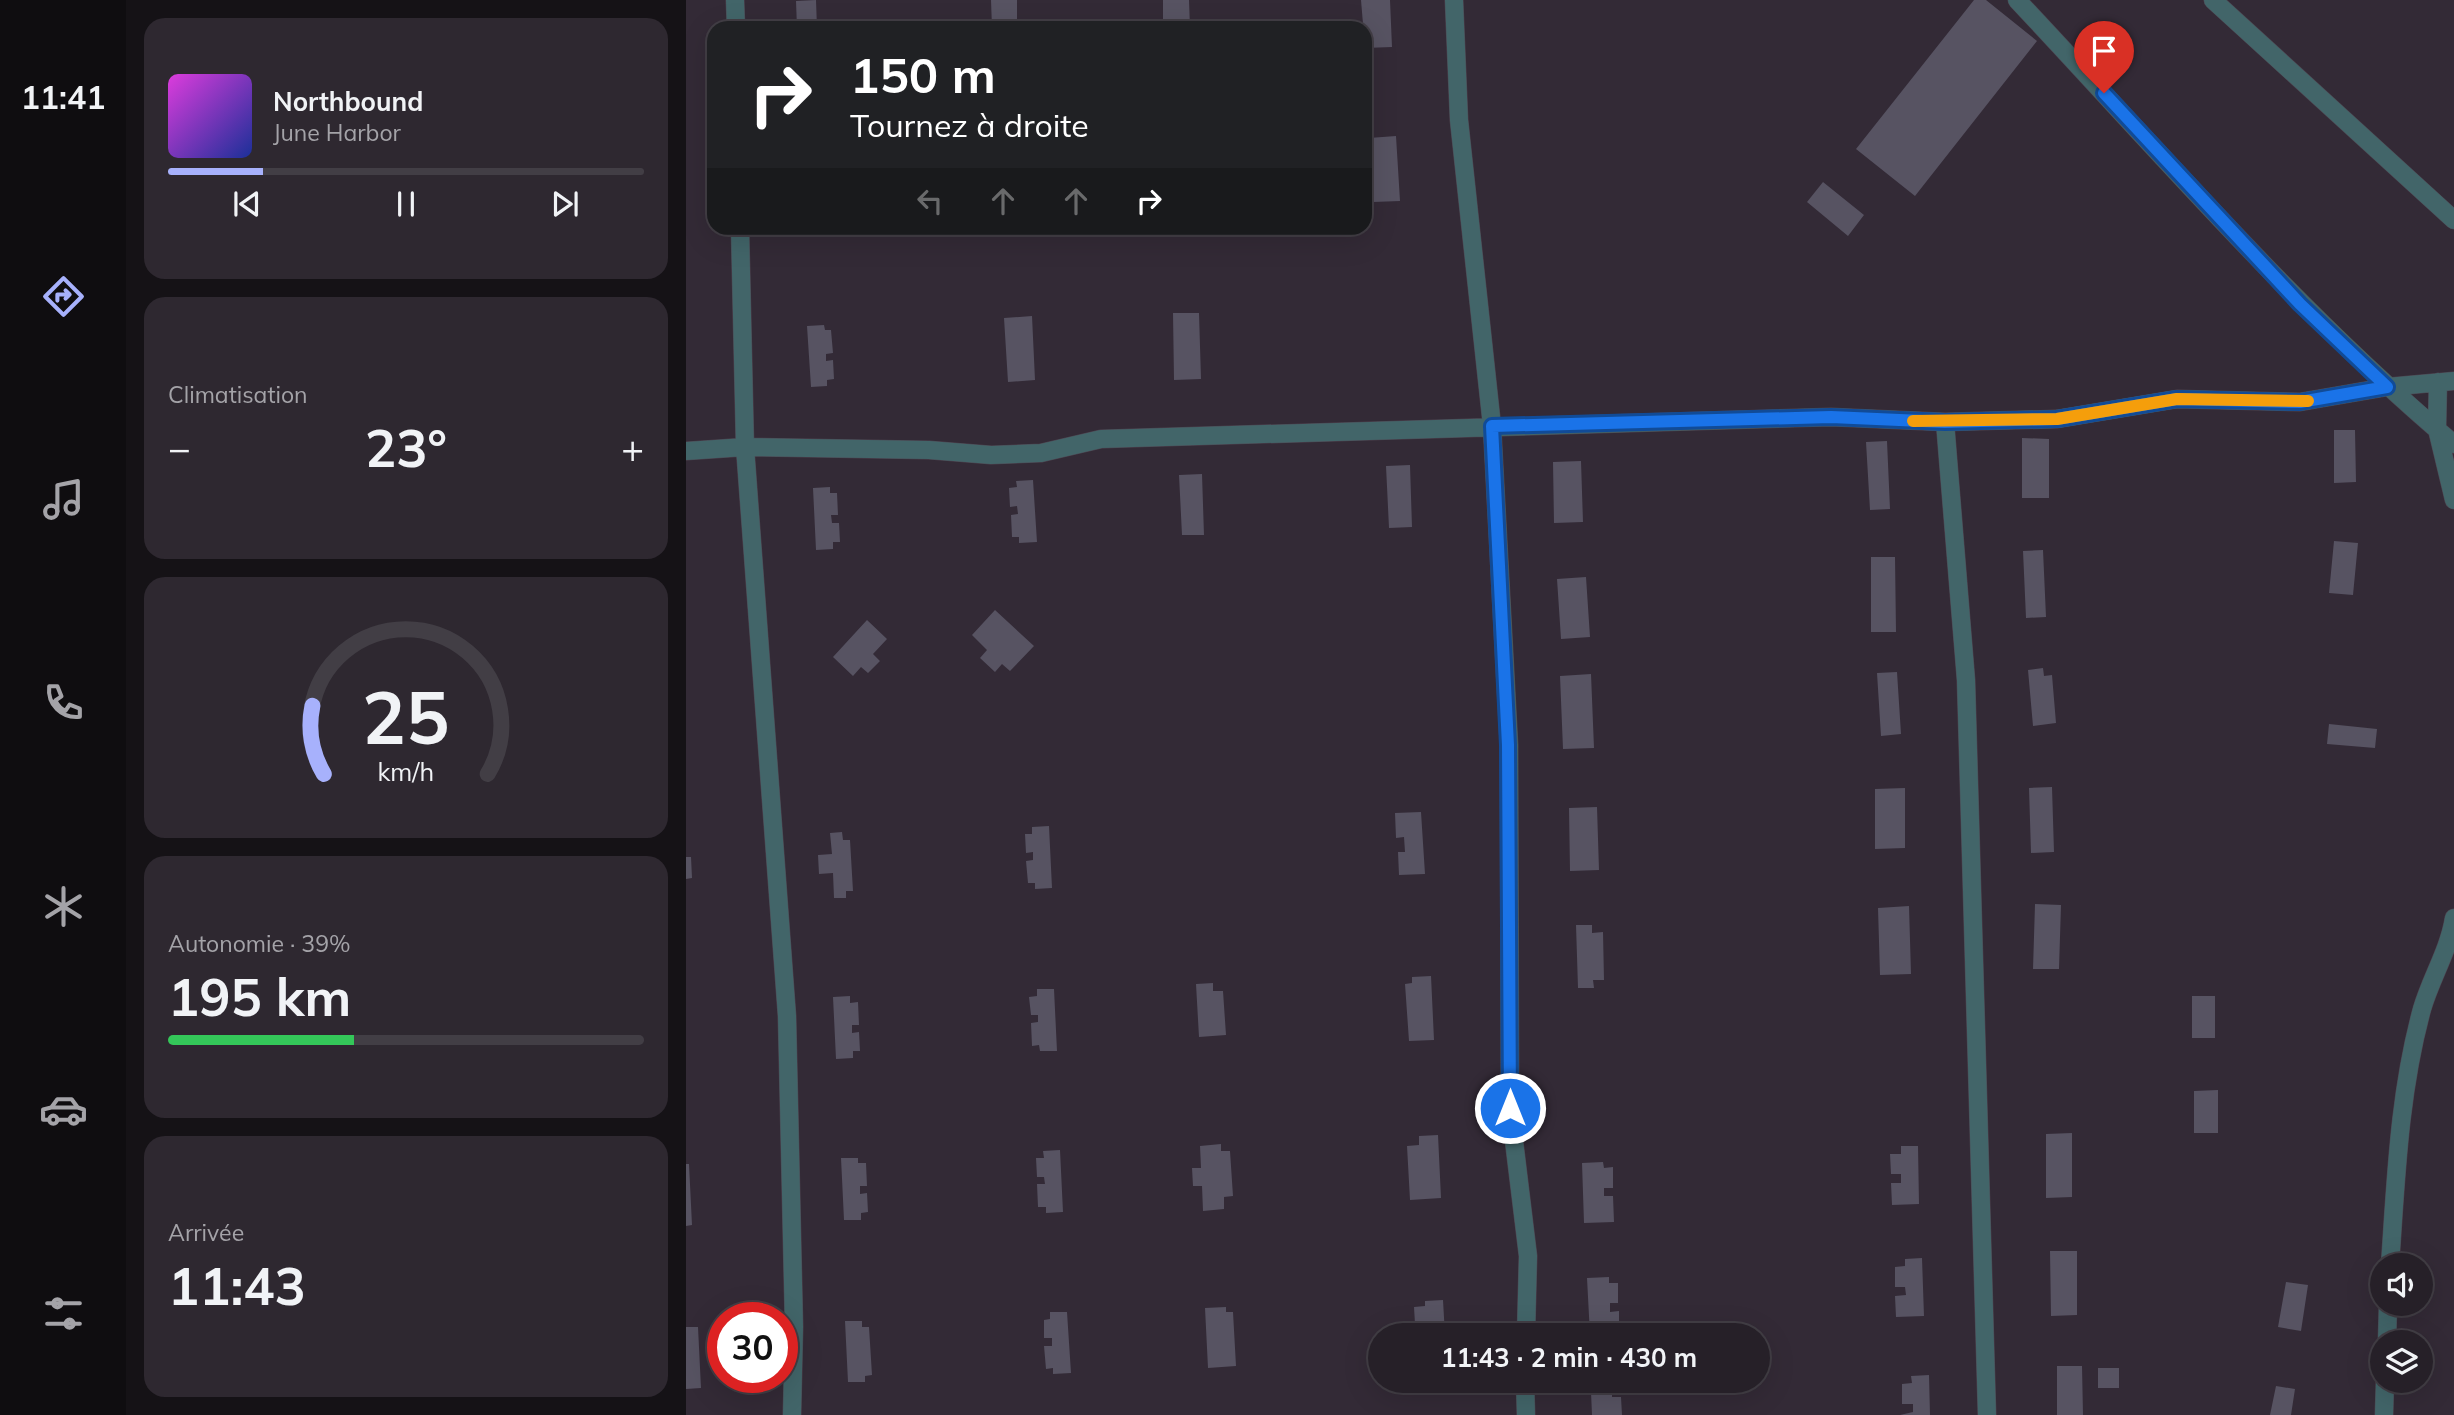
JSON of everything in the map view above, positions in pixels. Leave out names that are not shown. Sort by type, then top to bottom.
[{"type":"street","points":[[735,0],[736,21]]},
{"type":"street","points":[[1454,0],[1459,120],[1492,426],[1508,745],[1510,1108],[1528,1256],[1526,1323]]},
{"type":"street","points":[[2017,0],[2300,304],[2387,387],[2454,444]]},
{"type":"street","points":[[2213,0],[2454,220]]},
{"type":"street","points":[[740,235],[745,447],[788,1016],[794,1327],[792,1415]]},
{"type":"street","points":[[686,451],[745,447],[929,450],[991,455],[1041,453],[1101,439],[1831,417],[1945,422],[2057,419],[2177,399],[2300,402],[2387,387],[2446,382],[2437,429],[2454,500]]},
{"type":"street","points":[[1945,422],[1966,680],[1987,1415]]},
{"type":"street","points":[[2391,1253],[2401,1106],[2422,1008],[2452,933],[2454,918]]},
{"type":"street","points":[[1525,1393],[1526,1415]]},
{"type":"street","points":[[2384,1415],[2385,1393]]},
{"type":"building","points":[[816,0],[817,21],[797,21],[796,1]]},
{"type":"building","points":[[991,0],[1017,0],[1017,21],[992,21]]},
{"type":"building","points":[[1163,0],[1189,0],[1190,21],[1163,21]]},
{"type":"building","points":[[1361,0],[1390,0],[1392,47],[1372,48],[1372,21],[1363,21]]},
{"type":"building","points":[[1974,0],[1986,0],[2037,41],[1915,196],[1856,149]]},
{"type":"building","points":[[1396,136],[1400,201],[1373,202],[1372,138]]},
{"type":"building","points":[[1823,182],[1864,215],[1848,236],[1807,202]]},
{"type":"building","points":[[1173,313],[1199,313],[1201,379],[1174,380]]},
{"type":"building","points":[[1032,316],[1035,380],[1008,382],[1004,318]]},
{"type":"building","points":[[824,325],[825,330],[831,330],[833,353],[826,354],[826,361],[833,360],[834,379],[827,380],[827,386],[811,387],[807,326]]},
{"type":"building","points":[[2334,430],[2355,430],[2356,482],[2334,483]]},
{"type":"building","points":[[2022,438],[2049,439],[2049,498],[2022,498]]},
{"type":"building","points":[[1887,441],[1890,509],[1870,510],[1866,442]]},
{"type":"building","points":[[1581,461],[1583,522],[1554,523],[1553,462]]},
{"type":"building","points":[[1410,465],[1412,527],[1389,528],[1386,466]]},
{"type":"building","points":[[1202,474],[1204,535],[1182,535],[1179,475]]},
{"type":"building","points":[[1033,480],[1037,542],[1019,543],[1019,537],[1012,537],[1011,515],[1018,514],[1017,506],[1010,507],[1009,488],[1017,487],[1016,481]]},
{"type":"building","points":[[830,487],[830,493],[837,493],[838,515],[831,515],[832,523],[839,523],[840,542],[833,542],[833,549],[816,550],[813,488]]},
{"type":"building","points":[[2334,541],[2358,543],[2353,595],[2329,593]]},
{"type":"building","points":[[2043,550],[2046,617],[2026,618],[2023,551]]},
{"type":"building","points":[[1871,557],[1895,557],[1896,632],[1871,632]]},
{"type":"building","points":[[1586,577],[1590,637],[1561,639],[1557,579]]},
{"type":"building","points":[[995,610],[1034,646],[1010,671],[1002,664],[995,672],[980,658],[987,650],[972,635]]},
{"type":"building","points":[[867,620],[887,639],[873,654],[880,661],[868,673],[861,667],[853,676],[833,657]]},
{"type":"building","points":[[2043,668],[2044,676],[2052,675],[2056,723],[2033,726],[2028,670]]},
{"type":"building","points":[[1897,672],[1901,734],[1881,736],[1877,673]]},
{"type":"building","points":[[1591,674],[1594,748],[1563,749],[1560,676]]},
{"type":"building","points":[[2329,724],[2377,729],[2375,748],[2327,744]]},
{"type":"building","points":[[2052,787],[2054,852],[2031,853],[2029,788]]},
{"type":"building","points":[[1905,788],[1905,848],[1875,849],[1875,789]]},
{"type":"building","points":[[1597,807],[1599,870],[1570,871],[1569,808]]},
{"type":"building","points":[[1421,812],[1425,874],[1399,875],[1398,852],[1405,852],[1404,837],[1396,838],[1395,813]]},
{"type":"building","points":[[1049,826],[1052,888],[1035,889],[1035,883],[1028,883],[1026,861],[1033,860],[1033,852],[1026,853],[1025,834],[1032,834],[1032,827]]},
{"type":"building","points":[[842,832],[843,840],[850,840],[853,891],[846,891],[846,898],[834,898],[833,873],[819,874],[818,855],[832,854],[830,833]]},
{"type":"building","points":[[686,857],[691,857],[692,878],[686,879]]},
{"type":"building","points":[[2035,904],[2061,905],[2059,969],[2033,969]]},
{"type":"building","points":[[1909,906],[1911,974],[1880,975],[1878,908]]},
{"type":"building","points":[[1576,925],[1592,925],[1592,933],[1603,932],[1604,980],[1593,980],[1594,988],[1578,988]]},
{"type":"building","points":[[1431,976],[1434,1040],[1409,1041],[1405,984],[1412,983],[1412,977]]},
{"type":"building","points":[[1213,983],[1213,991],[1223,991],[1226,1035],[1199,1037],[1196,984]]},
{"type":"building","points":[[1037,989],[1054,989],[1057,1051],[1040,1051],[1039,1045],[1032,1046],[1031,1023],[1038,1022],[1038,1015],[1031,1015],[1029,997],[1037,996]]},
{"type":"building","points":[[850,996],[850,1003],[858,1002],[859,1025],[852,1025],[852,1033],[859,1032],[860,1051],[853,1051],[853,1058],[836,1059],[833,997]]},
{"type":"building","points":[[2192,996],[2215,996],[2215,1038],[2192,1038]]},
{"type":"building","points":[[2218,1090],[2218,1133],[2194,1133],[2194,1091]]},
{"type":"building","points":[[2072,1133],[2072,1197],[2046,1198],[2046,1134]]},
{"type":"building","points":[[1438,1135],[1441,1198],[1410,1200],[1407,1146],[1419,1145],[1419,1136]]},
{"type":"building","points":[[1221,1144],[1221,1151],[1230,1151],[1233,1196],[1224,1197],[1224,1209],[1203,1211],[1202,1186],[1193,1186],[1192,1168],[1201,1168],[1200,1146]]},
{"type":"building","points":[[1901,1146],[1918,1146],[1919,1204],[1892,1205],[1891,1183],[1901,1183],[1901,1174],[1891,1174],[1890,1154],[1901,1154]]},
{"type":"building","points":[[1060,1150],[1063,1212],[1046,1213],[1046,1207],[1038,1207],[1037,1184],[1045,1184],[1044,1177],[1037,1177],[1036,1158],[1044,1158],[1043,1151]]},
{"type":"building","points":[[841,1158],[858,1158],[858,1163],[866,1163],[867,1186],[860,1186],[860,1194],[867,1193],[868,1212],[861,1213],[861,1220],[844,1220]]},
{"type":"building","points":[[1603,1162],[1604,1168],[1613,1167],[1613,1188],[1604,1188],[1604,1196],[1613,1196],[1614,1222],[1584,1223],[1582,1163]]},
{"type":"building","points":[[686,1164],[689,1164],[692,1225],[686,1226]]},
{"type":"building","points":[[2050,1251],[2077,1251],[2077,1315],[2051,1316]]},
{"type":"building","points":[[1922,1258],[1924,1316],[1896,1317],[1895,1296],[1906,1295],[1905,1287],[1895,1287],[1895,1267],[1905,1266],[1905,1259]]},
{"type":"building","points":[[1609,1277],[1609,1283],[1618,1283],[1618,1303],[1610,1303],[1610,1312],[1619,1311],[1619,1323],[1589,1323],[1587,1278]]},
{"type":"building","points":[[2286,1282],[2308,1285],[2301,1331],[2278,1327]]},
{"type":"building","points":[[1443,1300],[1444,1323],[1415,1323],[1414,1307],[1425,1306],[1425,1301]]},
{"type":"building","points":[[1226,1307],[1226,1312],[1233,1312],[1236,1366],[1208,1368],[1205,1308]]},
{"type":"building","points":[[1050,1312],[1067,1312],[1071,1373],[1053,1374],[1053,1368],[1046,1369],[1044,1346],[1052,1346],[1052,1338],[1044,1338],[1044,1320],[1050,1319]]},
{"type":"building","points":[[845,1321],[862,1321],[862,1327],[869,1327],[872,1375],[865,1376],[865,1382],[848,1382]]},
{"type":"building","points":[[686,1327],[698,1327],[701,1388],[686,1389]]},
{"type":"building","points":[[2057,1366],[2082,1366],[2083,1415],[2057,1415]]},
{"type":"building","points":[[2098,1368],[2119,1368],[2119,1388],[2098,1388]]},
{"type":"building","points":[[1929,1375],[1930,1415],[1900,1415],[1913,1412],[1913,1404],[1902,1404],[1902,1384],[1912,1383],[1911,1376]]},
{"type":"building","points":[[2276,1386],[2295,1389],[2291,1415],[2270,1415]]},
{"type":"building","points":[[1591,1393],[1612,1393],[1612,1397],[1621,1397],[1622,1415],[1592,1415]]},
{"type":"slow traffic","points":[[1913,421],[2057,419],[2177,399],[2308,401]]},
{"type":"route","points":[[1510,1108],[1508,745],[1492,426],[1616,425],[1831,417],[1945,422],[2057,419],[2177,399],[2300,402],[2387,387],[2300,304],[2104,93]]}]
